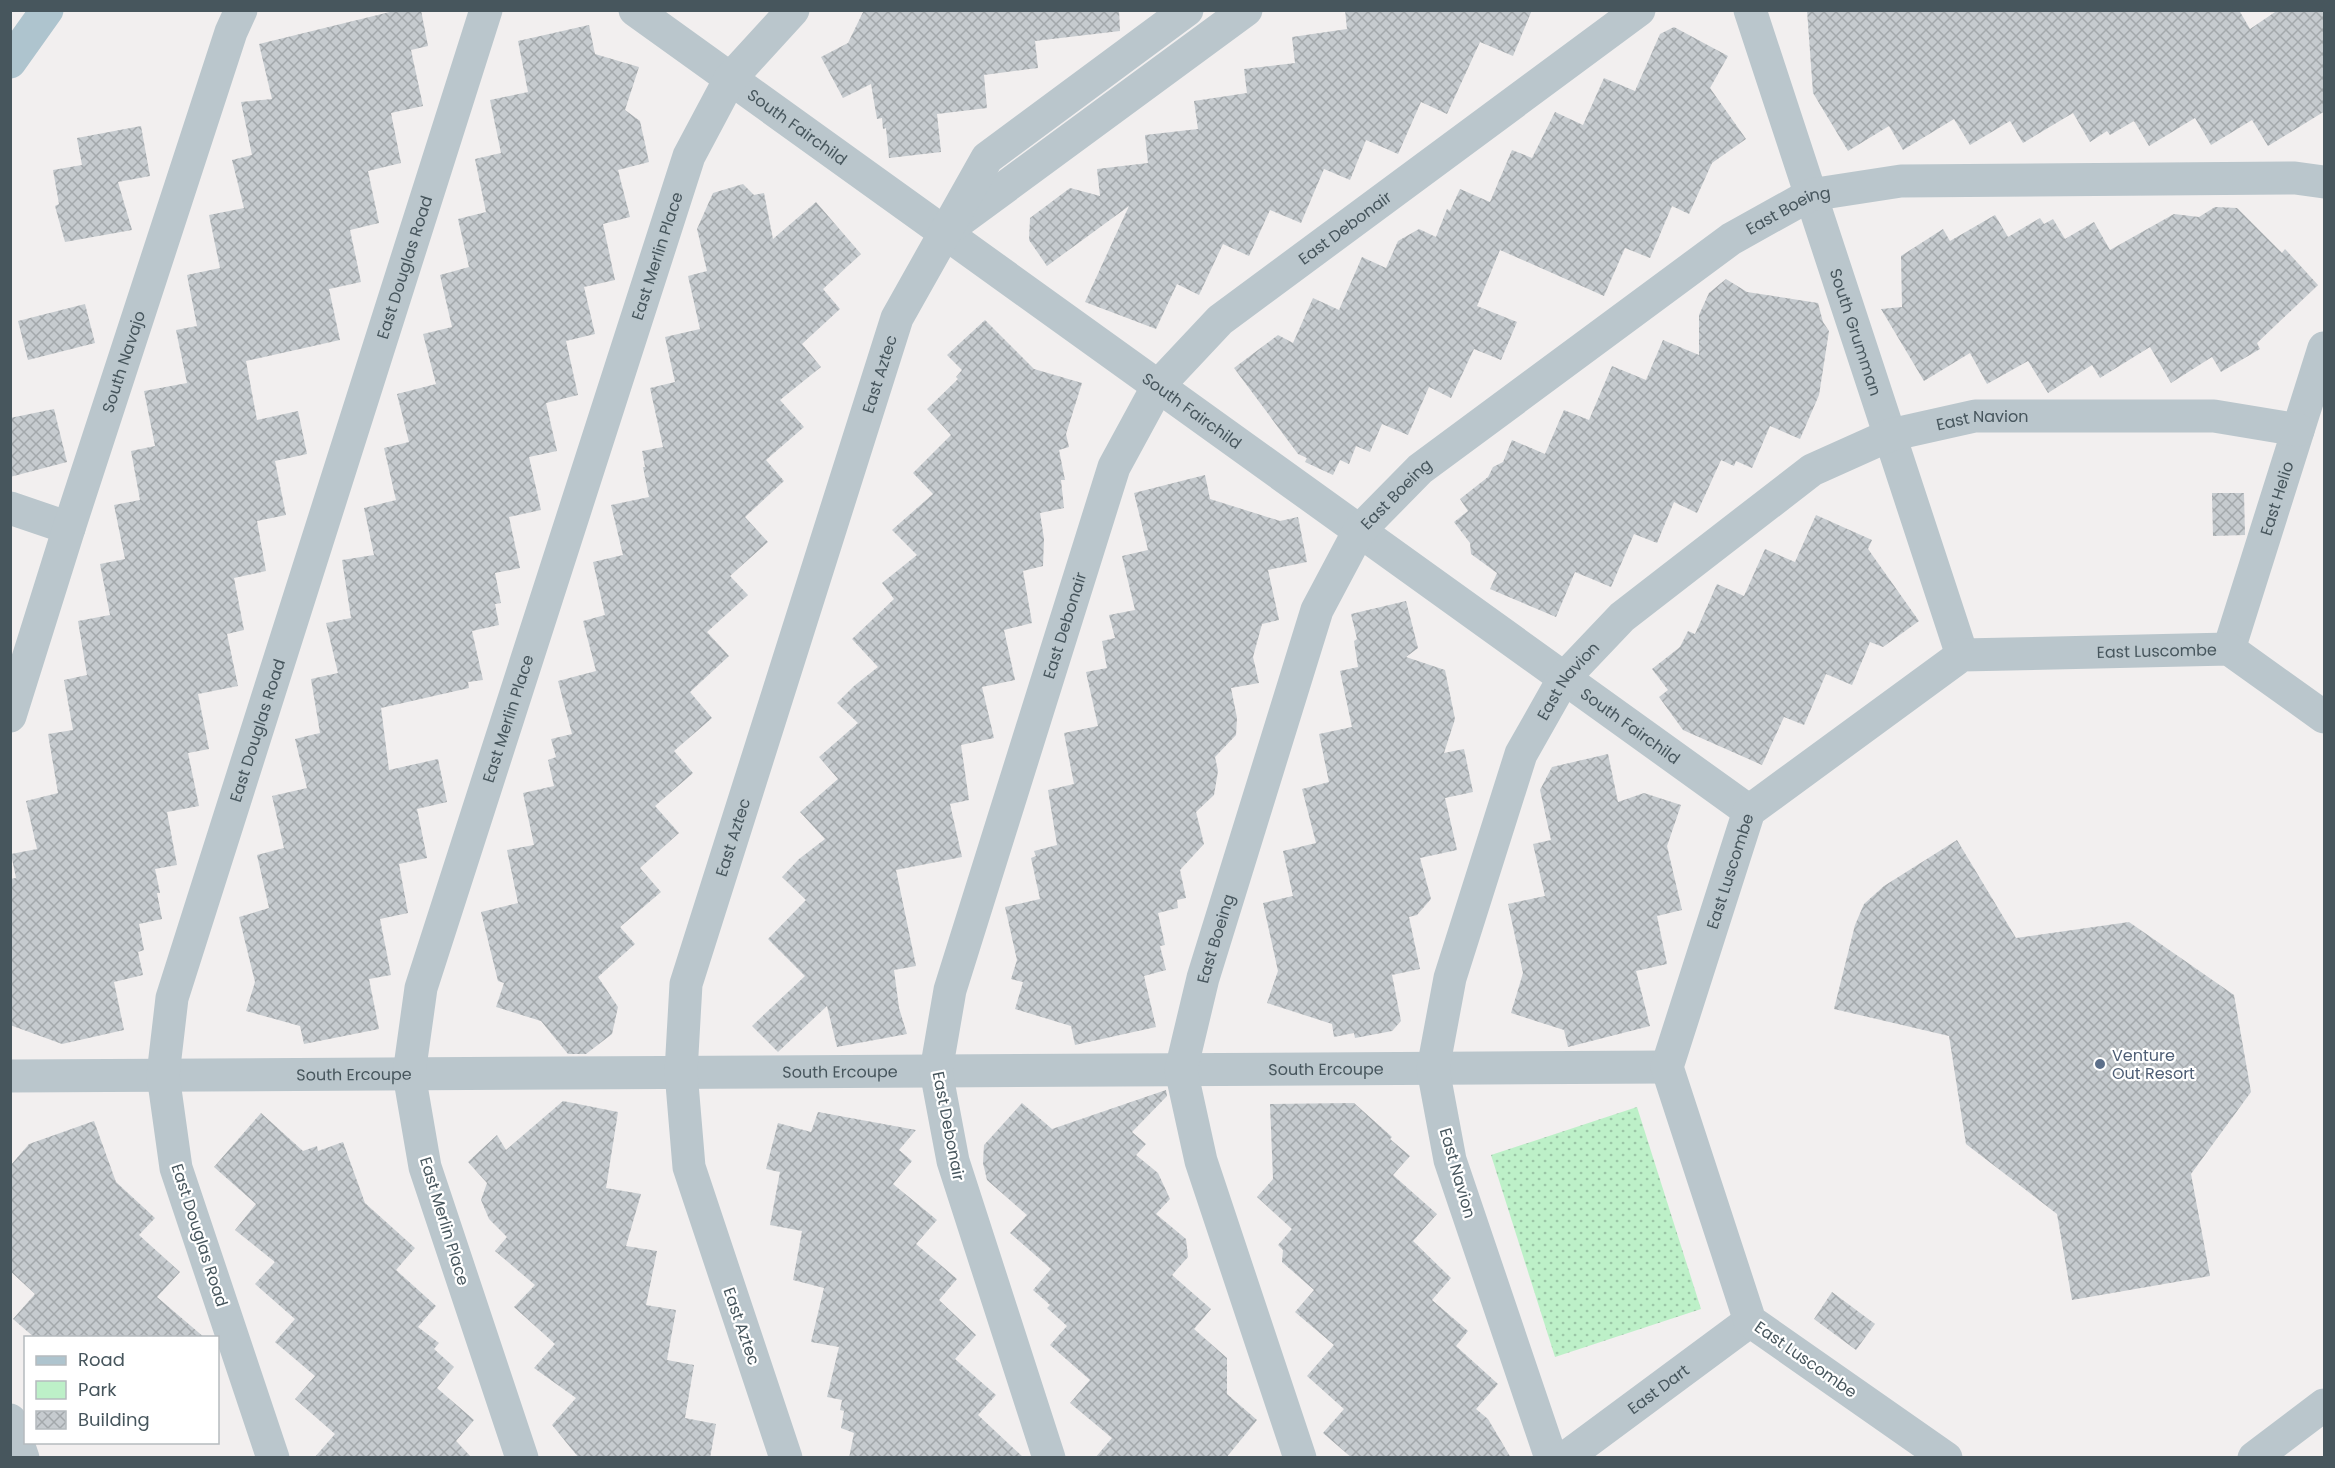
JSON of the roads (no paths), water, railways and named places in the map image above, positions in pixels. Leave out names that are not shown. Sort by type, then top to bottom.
[{"type":"main road","points":[[10,62],[47,10]]},
{"type":"lane","name":"South Navajo","points":[[10,716],[231,32],[241,10]]},
{"type":"lane","name":"East Douglas Road","points":[[273,1458],[176,1168],[163,1075],[172,998],[486,10]]},
{"type":"lane","name":"South Fairchild","points":[[635,10],[1749,811]]},
{"type":"lane","name":"East Merlin Place","points":[[522,1458],[426,1167],[409,1074],[421,988],[689,156],[730,79],[793,10]]},
{"type":"lane","name":"East Aztec","points":[[786,1458],[689,1167],[681,1072],[686,984],[897,318],[987,158],[1187,10]]},
{"type":"lane","name":"East Aztec","points":[[944,232],[1246,10]]},
{"type":"lane","name":"East Debonair","points":[[1049,1458],[953,1161],[936,1071],[950,990],[1114,467],[1158,386],[1220,320],[1639,10]]},
{"type":"lane","name":"South Grumman","points":[[1750,10],[1962,655]]},
{"type":"lane","name":"East Boeing","points":[[1300,1458],[1201,1161],[1181,1070],[1203,978],[1317,610],[1359,531],[1420,469],[1731,240],[1810,195],[1901,181],[2295,178],[2325,182]]},
{"type":"lane","name":"East Helio","points":[[2229,648],[2325,348]]},
{"type":"lane","name":"East Navion","points":[[1551,1458],[1450,1160],[1433,1069],[1450,978],[1521,754],[1564,678],[1622,617],[1812,470],[1890,435],[1975,416],[2214,416],[2298,430]]},
{"type":"lane","points":[[10,508],[69,528]]},
{"type":"lane","name":"East Luscombe","points":[[1946,1458],[1750,1321],[1667,1067],[1749,811],[1962,655],[2229,648],[2325,717]]},
{"type":"lane","name":"South Ercoupe","points":[[10,1076],[1667,1067]]},
{"type":"lane","name":"East Dart","points":[[1565,1458],[1750,1321]]},
{"type":"lane","points":[[2254,1458],[2325,1405]]},
{"type":"lane","points":[[10,1420],[23,1458]]},
{"type":"place","name":"Venture Out Resort","points":[[2100,1064]]}]
